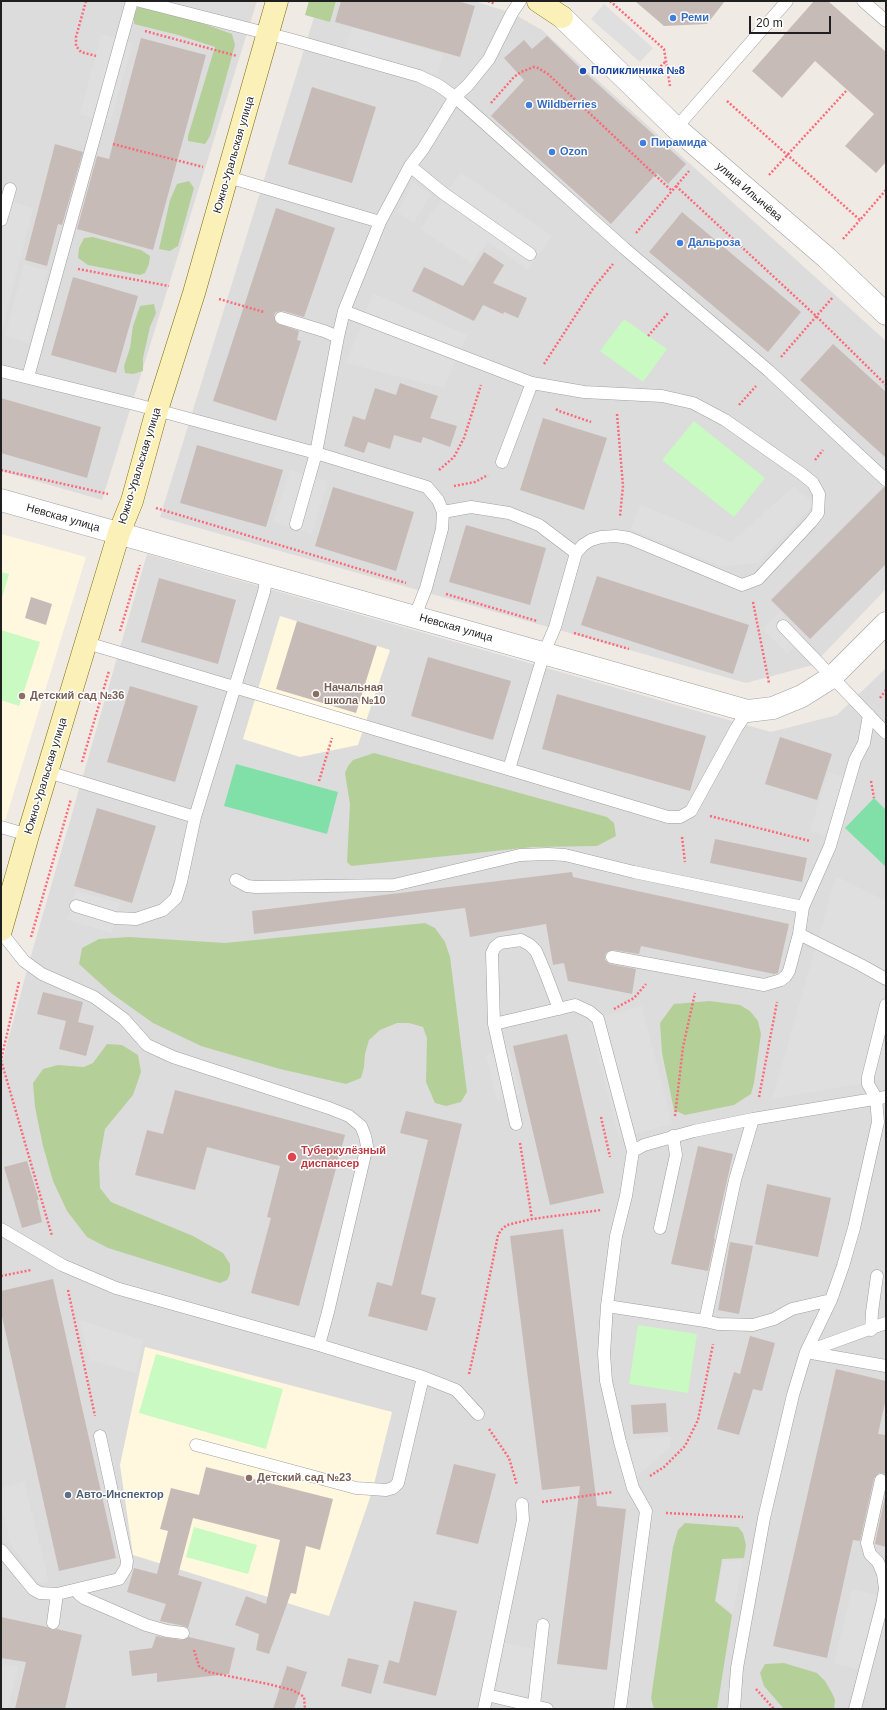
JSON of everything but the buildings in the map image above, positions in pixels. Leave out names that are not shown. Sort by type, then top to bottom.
[{"type":"main road","name":"Южно-Уральская улица","points":[[1,931],[28,835],[120,533],[132,501],[157,410],[228,176],[277,1]]},
{"type":"main road","points":[[538,1],[559,9]]},
{"type":"street","name":"улица Ильичёва","points":[[559,9],[676,128],[827,258],[886,314]]},
{"type":"street","name":"Невская улица","points":[[1,500],[748,711],[773,708],[802,696],[832,677],[886,623]]},
{"type":"lane","points":[[28,377],[132,1]]},
{"type":"lane","points":[[140,1],[268,34],[419,76],[438,86],[455,97],[681,297],[769,371],[886,480]]},
{"type":"lane","points":[[296,524],[316,453],[344,311],[380,222],[410,166],[423,149],[455,97],[468,86],[489,59],[512,13],[520,1]]},
{"type":"lane","points":[[676,128],[787,1]]},
{"type":"lane","points":[[862,1],[886,21]]},
{"type":"lane","points":[[410,166],[443,193],[530,254]]},
{"type":"lane","points":[[228,176],[380,222]]},
{"type":"lane","points":[[1,220],[10,189]]},
{"type":"lane","points":[[344,311],[532,383],[584,392],[662,396],[693,403],[726,420],[802,474],[813,483],[819,494],[818,513],[758,579],[749,584],[742,585],[630,538],[616,536],[601,537],[583,545],[576,553],[555,627],[544,653],[509,769]]},
{"type":"lane","points":[[281,318],[324,330],[338,337]]},
{"type":"lane","points":[[1,371],[157,410],[316,453],[427,487],[438,500],[443,512],[442,529],[426,588],[415,616]]},
{"type":"lane","points":[[502,462],[532,383]]},
{"type":"lane","points":[[443,512],[472,507],[509,513],[539,525],[576,553]]},
{"type":"lane","points":[[76,906],[115,918],[136,919],[163,910],[176,898],[181,882],[194,817],[264,592],[267,575]]},
{"type":"lane","points":[[783,626],[886,733]]},
{"type":"lane","points":[[87,644],[668,816],[680,817],[691,811],[737,727],[748,711]]},
{"type":"lane","points":[[612,957],[764,985],[781,980],[789,971],[799,934],[803,907],[830,846],[855,760],[864,743],[869,715]]},
{"type":"lane","points":[[48,772],[194,817]]},
{"type":"lane","points":[[1,828],[28,835]]},
{"type":"lane","points":[[236,880],[246,886],[256,887],[394,885],[520,855],[548,854],[565,855],[688,884],[803,907]]},
{"type":"lane","points":[[1,931],[24,960],[36,970],[94,997],[124,1019],[147,1046],[173,1057],[329,1108],[349,1116],[361,1126],[367,1146],[319,1345]]},
{"type":"lane","points":[[799,934],[886,979]]},
{"type":"lane","points":[[516,1124],[494,1024],[492,953],[495,947],[500,943],[521,940],[530,945],[536,951],[559,1009]]},
{"type":"lane","points":[[881,1097],[868,1084],[868,1077],[886,1005]]},
{"type":"lane","points":[[494,1024],[576,1006],[590,1012],[598,1019],[633,1151],[626,1196],[616,1236],[607,1306],[604,1354],[606,1381],[620,1442],[633,1488],[646,1512],[620,1709]]},
{"type":"lane","points":[[633,1151],[644,1145],[672,1136],[753,1119],[881,1097]]},
{"type":"lane","points":[[734,1709],[737,1668],[764,1518],[791,1402],[806,1352],[831,1300],[850,1243],[878,1122],[881,1097]]},
{"type":"lane","points":[[705,1321],[735,1180],[753,1119]]},
{"type":"lane","points":[[660,1228],[676,1155],[672,1136]]},
{"type":"lane","points":[[1,1230],[62,1265],[116,1288],[319,1345],[423,1377],[456,1390],[478,1414]]},
{"type":"lane","points":[[871,1330],[877,1276]]},
{"type":"lane","points":[[607,1306],[718,1324],[753,1325],[774,1319],[792,1309],[831,1300]]},
{"type":"lane","points":[[806,1352],[871,1330],[886,1323]]},
{"type":"lane","points":[[806,1352],[886,1366]]},
{"type":"lane","points":[[196,1445],[356,1488],[386,1490],[393,1488],[398,1483],[423,1377]]},
{"type":"lane","points":[[1,1550],[33,1589],[40,1593],[57,1594],[119,1579],[126,1568],[127,1560],[100,1436]]},
{"type":"lane","points":[[855,1709],[884,1604],[885,1589],[882,1562],[870,1554],[867,1543],[881,1480]]},
{"type":"lane","points":[[484,1709],[523,1520],[522,1504]]},
{"type":"lane","points":[[76,1590],[84,1598],[146,1625],[167,1631],[184,1633]]},
{"type":"lane","points":[[53,1623],[57,1594]]},
{"type":"lane","points":[[534,1705],[543,1625]]},
{"type":"lane","points":[[487,1696],[534,1705],[546,1709]]},
{"type":"path","points":[[86,1],[76,37],[76,46],[81,52],[115,62]]},
{"type":"path","points":[[610,1],[664,49],[669,85],[694,108]]},
{"type":"path","points":[[125,26],[237,56]]},
{"type":"path","points":[[235,63],[245,28]]},
{"type":"path","points":[[479,118],[521,72],[530,68],[538,68],[548,74],[672,191]]},
{"type":"path","points":[[712,87],[786,156],[860,220],[886,190]]},
{"type":"path","points":[[769,175],[847,90]]},
{"type":"path","points":[[94,140],[205,167],[203,175]]},
{"type":"path","points":[[640,227],[694,166]]},
{"type":"path","points":[[763,170],[774,180]]},
{"type":"path","points":[[676,186],[816,316],[886,384]]},
{"type":"path","points":[[532,383],[594,287],[609,269]]},
{"type":"path","points":[[726,420],[836,293]]},
{"type":"path","points":[[648,336],[681,297]]},
{"type":"path","points":[[427,487],[440,469],[454,457],[464,438],[487,366]]},
{"type":"path","points":[[613,393],[621,441],[623,486],[622,508],[616,536]]},
{"type":"path","points":[[802,474],[838,434]]},
{"type":"path","points":[[427,487],[459,486],[475,482],[488,476],[502,462]]},
{"type":"path","points":[[1,470],[111,495]]},
{"type":"path","points":[[152,507],[631,650]]},
{"type":"path","points":[[749,584],[769,684]]},
{"type":"path","points":[[761,685],[776,682]]},
{"type":"path","points":[[319,782],[338,718]]},
{"type":"path","points":[[691,811],[830,846]]},
{"type":"path","points":[[680,817],[688,884]]},
{"type":"path","points":[[598,1019],[634,998],[662,966]]},
{"type":"path","points":[[672,1136],[683,1047],[699,973]]},
{"type":"path","points":[[753,1119],[761,1092],[781,980]]},
{"type":"path","points":[[523,1152],[532,1219]]},
{"type":"path","points":[[463,1397],[478,1334],[498,1235],[508,1225],[532,1219],[603,1209]]},
{"type":"path","points":[[62,1265],[100,1436]]},
{"type":"path","points":[[478,1414],[509,1458],[522,1504],[633,1488],[664,1467],[685,1446],[698,1420],[718,1324]]},
{"type":"path","points":[[646,1512],[742,1516]]},
{"type":"path","points":[[184,1633],[191,1641],[199,1666],[208,1672],[292,1690],[304,1697],[305,1709]]},
{"type":"shaded area","points":[[1,1],[257,1],[102,500],[1,471]]},
{"type":"shaded area","points":[[319,1],[474,1],[512,13],[542,30],[886,341],[886,589],[813,665],[746,683],[160,517]]},
{"type":"shaded area","points":[[604,4],[653,48],[640,62],[591,19]]},
{"type":"shaded area","points":[[352,27],[443,54],[437,75],[346,48]]},
{"type":"shaded area","points":[[101,34],[133,43],[110,123],[80,114]]},
{"type":"shaded area","points":[[461,172],[552,236],[528,270],[488,242],[472,264],[420,229]]},
{"type":"shaded area","points":[[413,183],[431,194],[414,223],[397,212]]},
{"type":"shaded area","points":[[1,199],[33,208],[1,335]]},
{"type":"shaded area","points":[[24,264],[48,271],[29,343],[5,336]]},
{"type":"shaded area","points":[[373,293],[467,335],[444,388],[346,363]]},
{"type":"shaded area","points":[[290,470],[328,481],[312,534],[273,522]]},
{"type":"shaded area","points":[[794,486],[814,504],[758,563],[721,566],[630,529],[641,505],[731,542]]},
{"type":"shaded area","name":"Детский сад №36","points":[[1,534],[86,557],[1,834]]},
{"type":"shaded area","points":[[147,554],[771,732],[837,715],[886,668],[886,1709],[1,1709],[1,1066],[30,959]]},
{"type":"shaded area","points":[[780,612],[804,638],[787,654],[763,629]]},
{"type":"shaded area","name":"Начальная школа №10","points":[[280,616],[390,650],[358,745],[300,757],[243,739]]},
{"type":"shaded area","points":[[828,772],[844,777],[826,836],[810,831]]},
{"type":"shaded area","points":[[836,876],[886,901],[885,1079],[772,1099]]},
{"type":"shaded area","points":[[76,891],[120,903],[112,933],[67,920]]},
{"type":"shaded area","points":[[642,1006],[672,1124],[619,1138],[589,1020]]},
{"type":"shaded area","points":[[509,1049],[520,1094],[497,1100],[486,1055]]},
{"type":"shaded area","points":[[79,1320],[143,1340],[136,1373],[90,1360]]},
{"type":"shaded area","name":"Детский сад №23","points":[[145,1347],[392,1412],[372,1492],[329,1616],[133,1555],[120,1465]]},
{"type":"shaded area","points":[[670,1436],[671,1447],[636,1477],[628,1440]]},
{"type":"shaded area","points":[[24,1482],[49,1582],[39,1584],[11,1545],[1,1508],[1,1488]]},
{"type":"shaded area","points":[[743,1560],[733,1613],[716,1601],[723,1561]]},
{"type":"shaded area","points":[[852,1589],[879,1595],[861,1670],[834,1664]]},
{"type":"shaded area","points":[[504,1643],[536,1649],[527,1698],[496,1693]]},
{"type":"shaded area","points":[[1,1664],[18,1667],[8,1709],[1,1709]]},
{"type":"green space","points":[[309,1],[336,1],[330,22],[305,15]]},
{"type":"green space","points":[[138,7],[185,17],[232,34],[235,45],[210,136],[205,144],[188,141],[188,136],[215,47],[178,35],[134,24],[134,14]]},
{"type":"green space","points":[[189,181],[194,188],[178,246],[170,251],[159,249],[170,200],[177,184]]},
{"type":"green space","points":[[93,237],[141,250],[150,256],[149,264],[145,273],[140,275],[88,265],[78,258],[79,248],[84,238]]},
{"type":"green space","points":[[154,304],[156,313],[150,327],[143,358],[143,371],[133,374],[125,373],[124,366],[130,348],[133,326],[140,306]]},
{"type":"green space","points":[[624,319],[667,349],[643,382],[600,351]]},
{"type":"green space","points":[[694,421],[765,478],[734,517],[662,460]]},
{"type":"green space","points":[[1,572],[9,574],[1,601]]},
{"type":"green space","points":[[1,630],[40,642],[19,706],[1,700]]},
{"type":"green space","points":[[374,753],[607,817],[614,823],[616,836],[597,846],[533,847],[351,866],[347,862],[350,804],[345,773],[353,760]]},
{"type":"green space","points":[[236,764],[338,792],[327,834],[224,806]]},
{"type":"green space","points":[[874,798],[886,810],[886,867],[845,828]]},
{"type":"green space","points":[[425,923],[435,928],[445,942],[450,957],[467,1092],[461,1102],[446,1106],[435,1103],[426,1082],[427,1038],[423,1027],[409,1023],[397,1023],[380,1030],[369,1040],[361,1078],[346,1084],[280,1069],[201,1046],[153,1023],[111,993],[79,964],[82,948],[99,939],[129,937],[225,943]]},
{"type":"green space","points":[[710,1001],[740,1005],[750,1011],[758,1021],[761,1034],[754,1083],[751,1094],[734,1105],[685,1115],[674,1110],[662,1053],[660,1023],[674,1004]]},
{"type":"green space","points":[[107,1044],[122,1045],[138,1055],[141,1072],[133,1095],[105,1129],[99,1163],[100,1188],[111,1202],[193,1236],[223,1253],[230,1264],[230,1274],[227,1280],[220,1283],[108,1248],[87,1237],[67,1211],[53,1181],[43,1146],[35,1107],[33,1083],[43,1069],[58,1065],[84,1067],[93,1063]]},
{"type":"green space","points":[[638,1325],[697,1334],[688,1393],[629,1384]]},
{"type":"green space","points":[[156,1354],[283,1389],[266,1449],[139,1413]]},
{"type":"green space","points":[[685,1523],[738,1527],[743,1533],[746,1545],[744,1558],[722,1559],[715,1601],[732,1615],[717,1709],[654,1709],[651,1698],[673,1547],[678,1530]]},
{"type":"green space","points":[[194,1527],[257,1545],[248,1574],[186,1557]]},
{"type":"green space","points":[[784,1663],[817,1673],[825,1681],[832,1693],[835,1700],[834,1709],[784,1709],[764,1686],[760,1673],[765,1664]]},
{"type":"place","name":"Реми","points":[[673,18]]},
{"type":"place","name":"Поликлиника №8","points":[[583,71]]},
{"type":"place","name":"Wildberries","points":[[529,105]]},
{"type":"place","name":"Пирамида","points":[[643,143]]},
{"type":"place","name":"Ozon","points":[[552,152]]},
{"type":"place","name":"Дальроза","points":[[680,243]]},
{"type":"place","name":"Начальная школа №10","points":[[316,694]]},
{"type":"place","name":"Детский сад №36","points":[[22,696]]},
{"type":"place","name":"Туберкулёзный диспансер","points":[[292,1157]]},
{"type":"place","name":"Детский сад №23","points":[[249,1478]]},
{"type":"place","name":"Авто-Инспектор","points":[[68,1495]]}]
